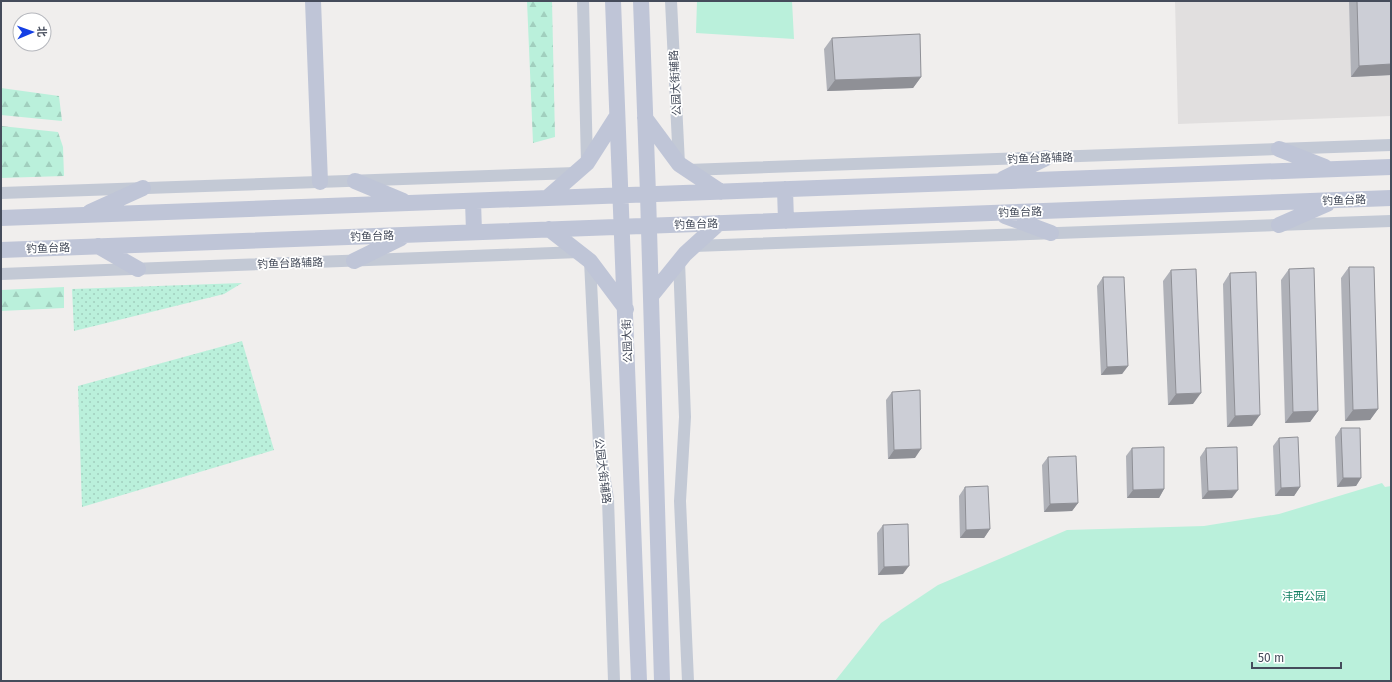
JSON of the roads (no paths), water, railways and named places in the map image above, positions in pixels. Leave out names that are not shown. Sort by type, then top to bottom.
[{"type":"main road","points":[[313,1],[320,182]]},
{"type":"main road","name":"公园大街","points":[[613,1],[620,196],[626,309],[639,681]]},
{"type":"main road","points":[[641,1],[646,118],[662,681]]},
{"type":"main road","points":[[547,198],[582,168],[617,116]]},
{"type":"main road","points":[[646,118],[684,167],[721,192]]},
{"type":"main road","points":[[1279,149],[1330,169]]},
{"type":"main road","points":[[998,182],[1046,158]]},
{"type":"main road","points":[[1,218],[1391,167]]},
{"type":"main road","points":[[356,181],[408,203]]},
{"type":"main road","points":[[82,215],[143,188]]},
{"type":"main road","points":[[785,189],[786,220]]},
{"type":"main road","name":"钓鱼台路","points":[[1,250],[1391,198]]},
{"type":"main road","points":[[1279,225],[1336,200]]},
{"type":"main road","points":[[473,201],[474,232]]},
{"type":"main road","points":[[998,213],[1051,233]]},
{"type":"main road","points":[[650,296],[679,261],[720,223]]},
{"type":"main road","points":[[549,230],[585,257],[626,309]]},
{"type":"main road","points":[[354,261],[408,235]]},
{"type":"main road","points":[[98,246],[138,269]]},
{"type":"street","points":[[1,193],[356,181],[582,168],[583,1]]},
{"type":"street","name":"公园大街辅路","points":[[671,1],[684,167]]},
{"type":"street","name":"钓鱼台路辅路","points":[[684,167],[1046,158],[1391,145]]},
{"type":"street","points":[[694,246],[1391,221]]},
{"type":"street","name":"公园大街辅路","points":[[585,257],[598,445],[608,499],[614,681]]},
{"type":"street","name":"钓鱼台路辅路","points":[[1,274],[354,261],[585,257]]},
{"type":"street","points":[[679,261],[684,417],[680,501],[688,681]]},
{"type":"park label","name":"沣西公园","points":[[1304,596]]}]
